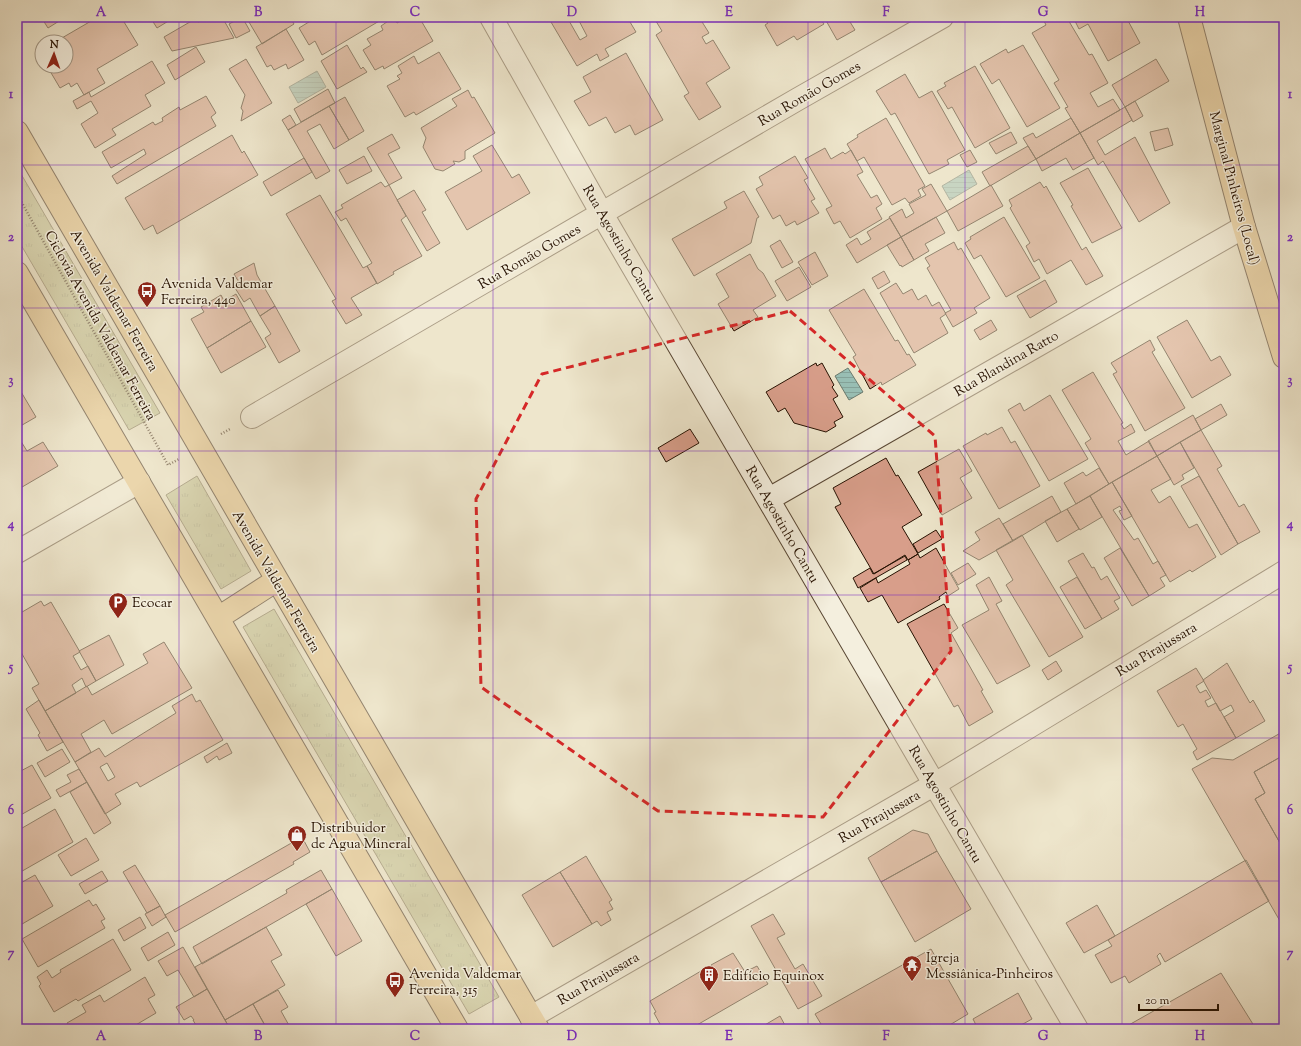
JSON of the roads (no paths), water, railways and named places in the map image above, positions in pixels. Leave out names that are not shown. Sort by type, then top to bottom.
[{"type":"main road","name":"Marginal Pinheiros (Local)","points":[[1189,17],[1244,227],[1284,357]]},
{"type":"main road","name":"Avenida Valdemar Ferreira","points":[[17,132],[535,1023]]},
{"type":"main road","points":[[17,273],[457,1029]]},
{"type":"main road","points":[[218,618],[277,580]]},
{"type":"street","name":"Rua Agostinho Cantu","points":[[491,17],[602,214],[1077,1029]]},
{"type":"street","name":"Rua Romão Gomes","points":[[252,417],[798,99],[942,17]]},
{"type":"street","name":"Rua Blandina Ratto","points":[[769,499],[1244,227]]},
{"type":"street","points":[[17,552],[139,482]]},
{"type":"street","name":"Rua Pirajussara","points":[[535,1023],[935,784],[1284,572]]},
{"type":"water","points":[[317,71],[326,87],[298,103],[289,87]]},
{"type":"water","points":[[969,170],[977,184],[950,200],[942,186]]},
{"type":"water","points":[[848,368],[863,392],[849,400],[835,376]]},
{"type":"place","name":"Avenida Valdemar Ferreira, 440","points":[[147,308]]},
{"type":"place","name":"Ecocar","points":[[118,619]]},
{"type":"place","name":"Distribuidor de Agua Mineral","points":[[297,852]]},
{"type":"place","name":"Igreja Messiânica-Pinheiros","points":[[912,982]]},
{"type":"place","name":"Edifício Equinox","points":[[709,992]]},
{"type":"place","name":"Avenida Valdemar Ferreira, 315","points":[[395,998]]}]
